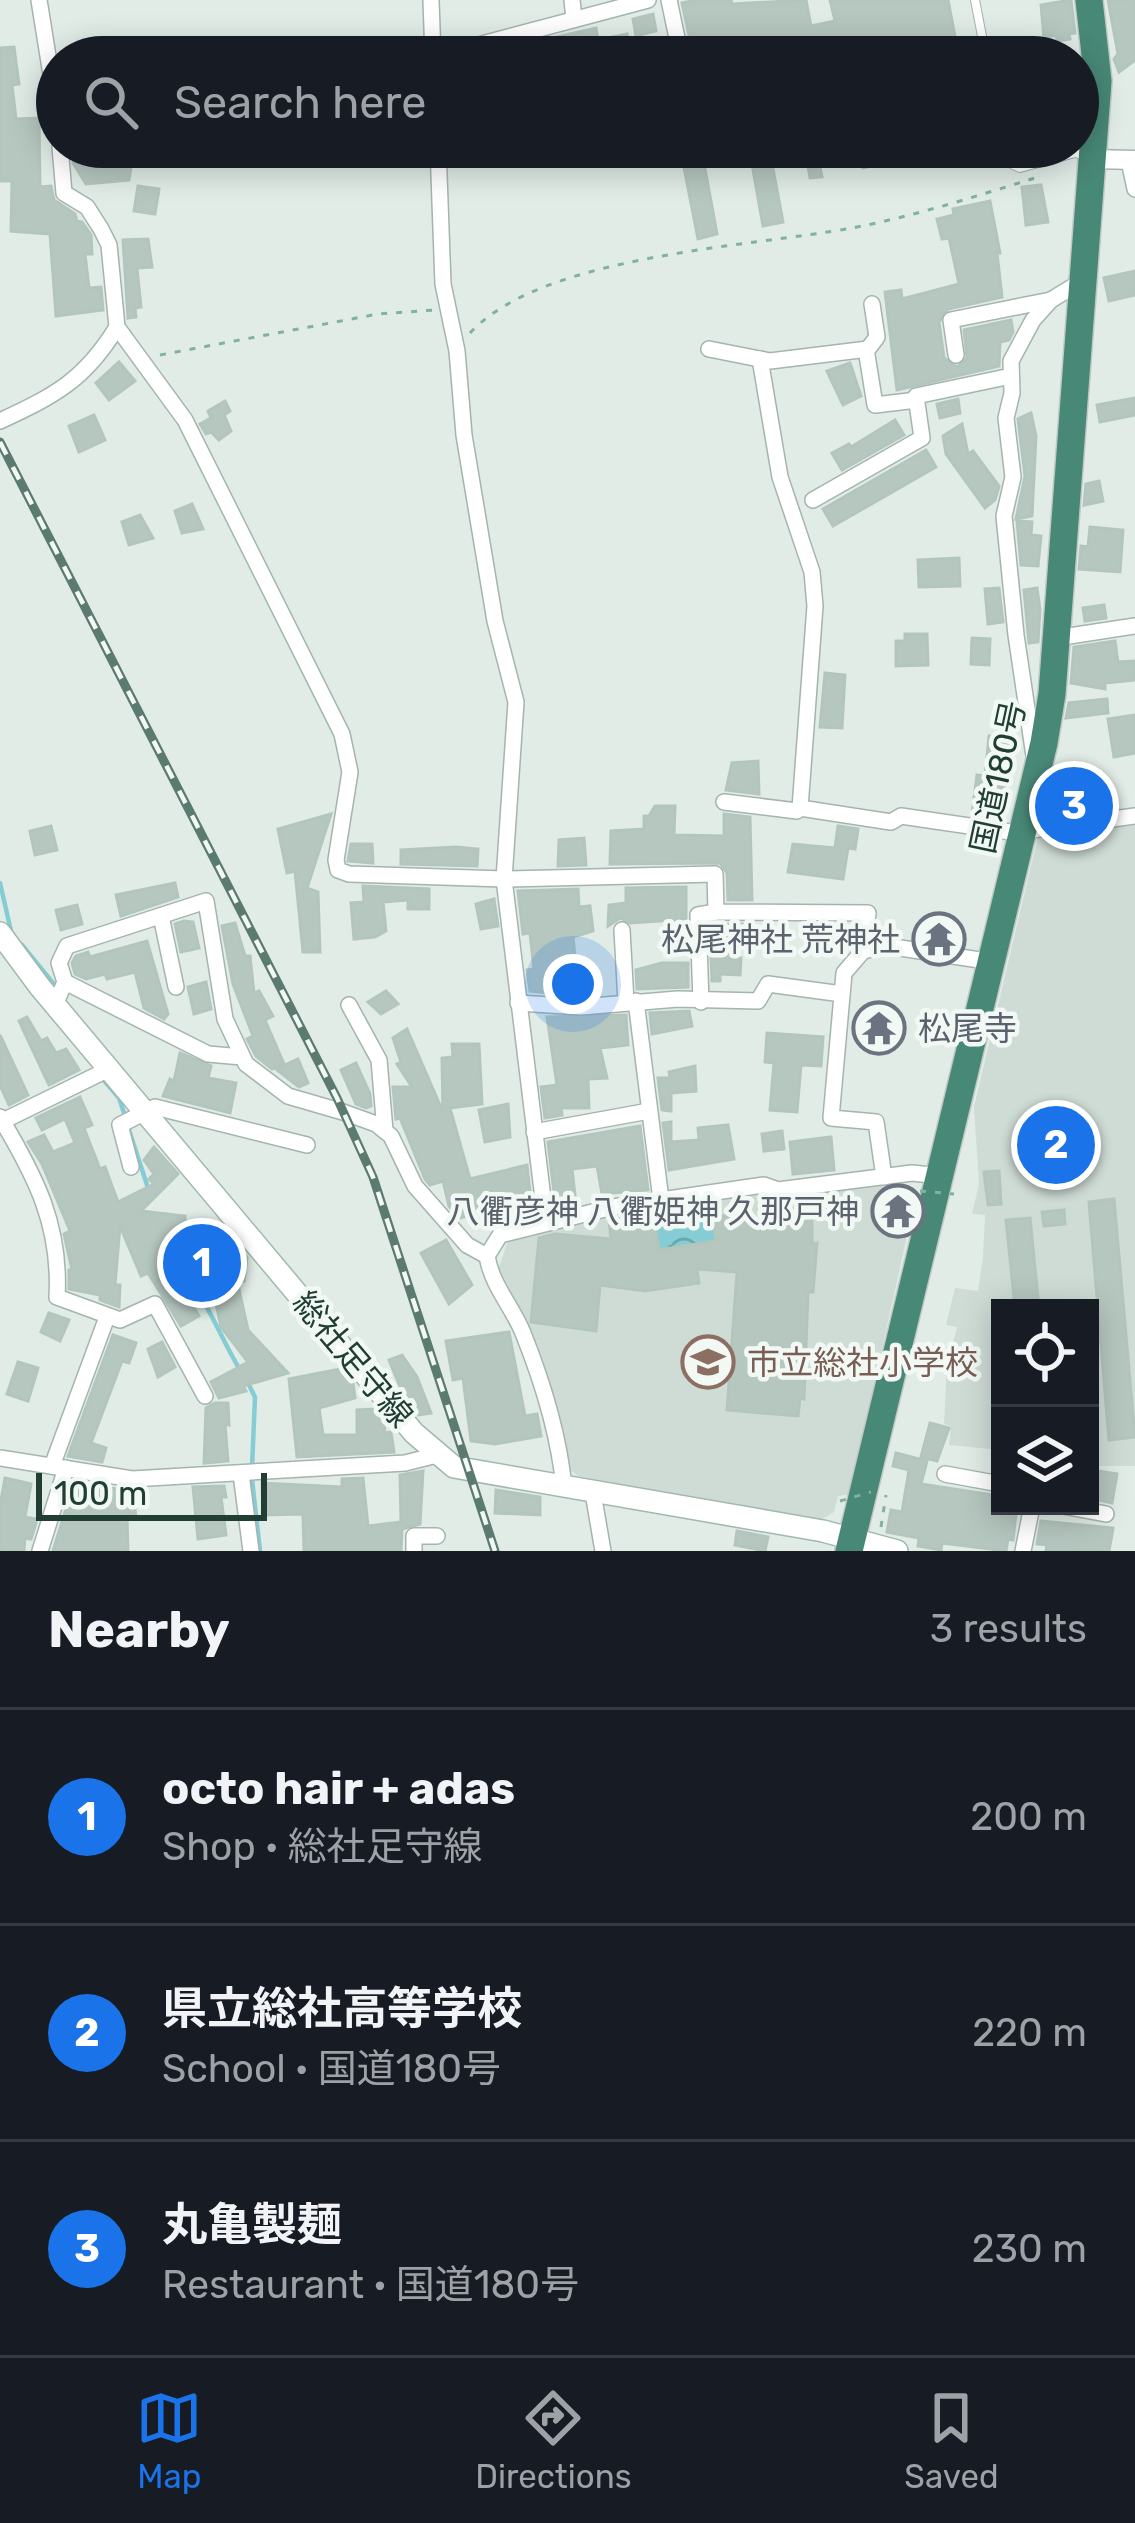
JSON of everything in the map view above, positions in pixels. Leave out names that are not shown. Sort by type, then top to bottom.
[{"type":"highway","name":"国道180号","points":[[1089,0],[1093,36]]},
{"type":"highway","name":"国道180号","points":[[860,1542],[1052,694],[1092,168]]},
{"type":"main road","name":"総社足守線","points":[[0,933],[55,1005],[437,1455],[454,1467],[897,1551]]},
{"type":"street","points":[[39,0],[45,36]]},
{"type":"street","points":[[431,0],[432,36]]},
{"type":"street","points":[[572,0],[574,19]]},
{"type":"street","points":[[511,36],[648,0]]},
{"type":"street","points":[[669,0],[676,36]]},
{"type":"street","points":[[1099,159],[1132,160],[1135,189]]},
{"type":"street","points":[[62,168],[64,193],[87,207],[109,245],[117,327],[185,420],[343,734],[350,772],[338,870],[504,879],[715,874],[716,912]]},
{"type":"street","points":[[439,168],[442,284],[456,348],[464,435],[495,621],[516,702],[504,879],[546,1223]]},
{"type":"street","points":[[956,355],[951,320],[1051,300],[1082,281]]},
{"type":"street","points":[[1040,763],[1031,752],[1004,516],[1013,478],[1006,418],[1015,350],[1051,300]]},
{"type":"street","points":[[709,349],[760,359],[866,349],[877,337],[872,304]]},
{"type":"street","points":[[0,421],[58,394],[98,358],[117,327]]},
{"type":"street","points":[[866,349],[874,405],[917,400]]},
{"type":"street","points":[[760,359],[780,477],[812,572],[814,606],[800,808]]},
{"type":"street","points":[[812,500],[922,438],[916,396],[1011,376]]},
{"type":"street","points":[[1056,638],[1135,626]]},
{"type":"street","points":[[724,802],[891,822],[901,816],[1024,832],[1135,816]]},
{"type":"street","points":[[55,1005],[65,982],[59,963],[67,946],[206,902],[225,1019],[242,1057],[264,1081],[288,1096],[344,1112],[392,1136],[415,1186],[466,1245],[487,1256]]},
{"type":"street","points":[[701,1002],[698,915],[868,913],[863,951],[844,973],[831,1118],[876,1122],[884,1177]]},
{"type":"street","points":[[161,916],[176,987]]},
{"type":"street","points":[[622,930],[661,1200]]},
{"type":"street","points":[[863,951],[887,946],[993,962]]},
{"type":"street","points":[[65,982],[208,1054],[242,1057]]},
{"type":"street","points":[[518,1003],[758,1001],[768,985],[842,994]]},
{"type":"street","points":[[349,1005],[380,1060],[385,1131]]},
{"type":"street","points":[[109,1069],[2,1119],[50,1215],[59,1258],[57,1297],[120,1320],[155,1304],[205,1396]]},
{"type":"street","points":[[131,1167],[120,1125],[155,1107],[307,1145]]},
{"type":"street","points":[[534,1132],[649,1111]]},
{"type":"street","points":[[564,1488],[560,1445],[545,1397],[521,1329],[490,1274],[487,1256],[500,1235],[661,1200],[764,1185],[778,1190],[912,1173],[938,1187]]},
{"type":"street","points":[[40,1551],[59,1467],[107,1317]]},
{"type":"street","points":[[0,1458],[132,1479],[405,1463],[437,1455]]},
{"type":"street","points":[[241,1474],[250,1551]]},
{"type":"street","points":[[945,1474],[991,1482]]},
{"type":"street","points":[[593,1493],[603,1551]]},
{"type":"street","points":[[1099,1513],[1106,1514]]},
{"type":"street","points":[[1023,1551],[1029,1515]]},
{"type":"street","points":[[414,1551],[414,1536],[437,1536]]},
{"type":"lane","points":[[975,0],[982,36]]},
{"type":"path","points":[[456,348],[496,308],[575,275],[851,228],[1041,176]]},
{"type":"path","points":[[143,359],[377,314],[448,309]]},
{"type":"path","points":[[841,1501],[871,1492]]},
{"type":"path","points":[[860,1542],[886,1513],[886,1496]]},
{"type":"shaded area","points":[[1135,822],[1135,1466],[1099,1466],[1099,1299],[991,1299],[991,1449],[949,1445],[951,1426],[944,1424],[947,1365],[957,1327],[946,1325],[955,1288],[978,1291],[983,1257],[985,1215],[972,1214],[979,1184],[974,1107],[1038,836]]},
{"type":"shaded area","name":"市立総社小学校","points":[[883,1182],[906,1185],[903,1207],[918,1210],[913,1232],[908,1231],[850,1494],[838,1496],[834,1512],[819,1521],[578,1476],[570,1470],[528,1324],[497,1273],[509,1238],[616,1215],[621,1210],[763,1191]]},
{"type":"water","points":[[711,1206],[716,1241],[659,1250],[653,1215]]},
{"type":"building","points":[[806,0],[811,26],[835,21],[830,0],[948,0],[955,36],[689,36],[682,3]]},
{"type":"building","points":[[1071,0],[1075,33],[1044,36],[1041,5]]},
{"type":"building","points":[[1108,0],[1135,0],[1135,60],[1119,72],[1114,59],[1118,54]]},
{"type":"building","points":[[653,14],[656,31],[636,36],[633,19]]},
{"type":"building","points":[[596,28],[597,36],[561,36]]},
{"type":"building","points":[[14,47],[19,84],[12,85],[16,119],[36,118],[40,187],[51,186],[54,200],[75,214],[91,235],[92,254],[85,254],[89,288],[101,287],[103,310],[56,316],[50,234],[11,231],[12,181],[0,181],[0,48]]},
{"type":"building","points":[[76,168],[131,168],[129,180],[86,184]]},
{"type":"building","points":[[684,168],[705,168],[717,234],[698,239]]},
{"type":"building","points":[[753,168],[773,168],[783,222],[763,226]]},
{"type":"building","points":[[808,168],[820,168],[822,177],[810,178]]},
{"type":"building","points":[[1041,185],[1048,222],[1026,225],[1022,187]]},
{"type":"building","points":[[138,186],[159,189],[155,214],[134,211]]},
{"type":"building","points":[[990,201],[1002,297],[948,309],[939,322],[944,358],[957,367],[967,358],[964,330],[1011,320],[1009,340],[1000,342],[999,366],[897,390],[885,292],[901,290],[902,299],[959,284],[949,238],[942,239],[937,219],[954,215],[953,209]]},
{"type":"building","points":[[148,239],[152,267],[137,268],[141,307],[135,308],[136,317],[128,318],[123,240]]},
{"type":"building","points":[[1135,271],[1135,295],[1109,301],[1104,278]]},
{"type":"building","points":[[119,362],[135,381],[109,400],[96,383]]},
{"type":"building","points":[[850,363],[861,396],[843,405],[827,371]]},
{"type":"building","points":[[1135,398],[1135,415],[1100,422],[1097,405]]},
{"type":"building","points":[[958,399],[960,413],[940,418],[937,404]]},
{"type":"building","points":[[225,401],[230,411],[224,415],[231,431],[219,440],[211,432],[206,434],[200,424],[211,418],[208,411]]},
{"type":"building","points":[[1031,413],[1036,436],[1032,516],[1016,519],[1025,476],[1018,419]]},
{"type":"building","points":[[94,415],[105,440],[79,452],[69,426]]},
{"type":"building","points":[[895,420],[904,435],[842,470],[832,453]]},
{"type":"building","points":[[962,424],[968,454],[973,451],[999,486],[995,500],[985,508],[946,454],[943,436]]},
{"type":"building","points":[[926,450],[936,467],[833,526],[823,509]]},
{"type":"building","points":[[1099,481],[1103,501],[1084,505],[1086,484]]},
{"type":"building","points":[[192,504],[203,529],[182,533],[175,511]]},
{"type":"building","points":[[140,515],[153,538],[129,545],[122,522]]},
{"type":"building","points":[[1017,521],[1032,522],[1031,535],[1041,536],[1038,566],[1021,565]]},
{"type":"building","points":[[1090,527],[1123,530],[1120,572],[1079,569],[1081,546],[1088,547]]},
{"type":"building","points":[[959,558],[960,586],[919,587],[918,560]]},
{"type":"building","points":[[999,588],[1003,622],[988,624],[985,589]]},
{"type":"building","points":[[1037,588],[1038,642],[1029,643],[1024,590]]},
{"type":"building","points":[[1104,605],[1106,618],[1085,621],[1083,608]]},
{"type":"building","points":[[905,634],[927,634],[928,665],[896,666],[896,641],[905,641]]},
{"type":"building","points":[[972,638],[990,639],[989,665],[971,664]]},
{"type":"building","points":[[1115,641],[1118,662],[1135,661],[1135,680],[1105,683],[1105,689],[1071,683],[1074,647]]},
{"type":"building","points":[[825,673],[845,675],[842,728],[820,727]]},
{"type":"building","points":[[1107,699],[1108,713],[1066,718],[1069,703]]},
{"type":"building","points":[[1135,715],[1135,753],[1114,757],[1108,719]]},
{"type":"building","points":[[989,736],[1012,739],[1001,819],[972,814],[977,775],[985,776]]},
{"type":"building","points":[[758,761],[759,794],[726,790],[732,763]]},
{"type":"building","points":[[1098,790],[1101,809],[1052,815],[1050,796]]},
{"type":"building","points":[[655,806],[675,806],[674,835],[724,836],[724,814],[750,817],[752,900],[728,900],[727,873],[720,863],[610,864],[611,831],[644,829],[644,816]]},
{"type":"building","points":[[331,814],[307,888],[318,892],[320,952],[303,952],[295,871],[287,873],[278,829]]},
{"type":"building","points":[[51,826],[57,850],[35,855],[30,831]]},
{"type":"building","points":[[838,826],[858,829],[855,849],[848,848],[843,879],[788,872],[793,844],[835,848]]},
{"type":"building","points":[[584,838],[586,865],[558,866],[559,840]]},
{"type":"building","points":[[351,844],[372,844],[373,863],[348,861]]},
{"type":"building","points":[[478,849],[477,866],[401,864],[401,850]]},
{"type":"building","points":[[175,883],[178,897],[121,916],[116,895]]},
{"type":"building","points":[[363,886],[429,889],[429,909],[408,909],[408,900],[383,902],[386,931],[354,939],[351,903],[364,902]]},
{"type":"building","points":[[686,887],[686,919],[631,923],[620,918],[608,926],[609,905],[626,903],[626,888]]},
{"type":"building","points":[[578,889],[579,907],[590,906],[593,931],[573,937],[576,965],[557,967],[560,994],[530,991],[527,970],[534,969],[530,933],[523,934],[518,891]]},
{"type":"building","points":[[494,899],[498,926],[481,929],[476,904]]},
{"type":"building","points":[[77,905],[82,924],[61,930],[56,910]]},
{"type":"building","points":[[193,922],[199,948],[181,952],[175,924]]},
{"type":"building","points":[[235,923],[245,956],[250,956],[254,993],[259,991],[273,1016],[265,1020],[284,1064],[272,1069],[256,1056],[247,1039],[253,1036],[233,984],[222,926]]},
{"type":"building","points":[[742,924],[736,958],[741,958],[740,975],[720,974],[720,981],[712,981],[710,927]]},
{"type":"building","points":[[147,941],[168,1014],[164,1019],[144,1008],[135,972],[86,979],[75,974],[72,963],[88,952],[90,957]]},
{"type":"building","points":[[688,963],[688,987],[637,989],[636,970]]},
{"type":"building","points":[[206,982],[211,1009],[194,1014],[188,987]]},
{"type":"building","points":[[386,991],[398,1004],[381,1014],[368,1002]]},
{"type":"building","points":[[689,1011],[692,1026],[652,1034],[650,1013]]},
{"type":"building","points":[[626,1015],[628,1045],[600,1048],[607,1078],[588,1079],[589,1108],[561,1108],[562,1115],[545,1118],[541,1087],[557,1085],[547,1017]]},
{"type":"building","points":[[27,1017],[41,1041],[47,1038],[56,1053],[66,1049],[79,1070],[49,1085],[19,1021]]},
{"type":"building","points":[[407,1029],[443,1112],[442,1058],[453,1057],[452,1044],[479,1044],[482,1104],[450,1108],[470,1179],[527,1165],[532,1210],[502,1216],[500,1208],[459,1218],[449,1206],[443,1181],[430,1185],[425,1179],[400,1118],[396,1119],[393,1087],[412,1087],[397,1064],[401,1062],[393,1038]]},
{"type":"building","points":[[767,1033],[823,1037],[821,1066],[801,1065],[797,1112],[770,1110],[774,1063],[765,1062]]},
{"type":"building","points":[[0,1035],[28,1095],[9,1105],[0,1085]]},
{"type":"building","points":[[180,1053],[211,1066],[208,1078],[236,1083],[230,1113],[163,1096],[170,1079],[174,1081]]},
{"type":"building","points":[[298,1059],[308,1083],[299,1087],[276,1069]]},
{"type":"building","points":[[356,1063],[370,1094],[371,1106],[366,1108],[356,1104],[341,1070]]},
{"type":"building","points":[[695,1066],[696,1091],[671,1093],[671,1111],[662,1110],[658,1078],[670,1078],[669,1072]]},
{"type":"building","points":[[80,1097],[92,1125],[84,1128],[118,1202],[154,1184],[149,1179],[154,1174],[144,1160],[154,1147],[178,1174],[141,1211],[185,1216],[185,1221],[194,1222],[190,1256],[163,1252],[199,1316],[181,1326],[148,1273],[141,1276],[120,1226],[115,1285],[120,1285],[119,1307],[100,1300],[100,1295],[69,1289],[72,1270],[64,1234],[70,1231],[28,1142],[44,1135],[53,1152],[75,1143],[65,1119],[42,1130],[36,1118]]},
{"type":"building","points":[[508,1104],[510,1137],[485,1142],[479,1110]]},
{"type":"building","points":[[671,1122],[671,1142],[699,1140],[698,1128],[728,1125],[734,1159],[669,1170],[663,1123]]},
{"type":"building","points":[[640,1126],[648,1190],[602,1194],[597,1166],[572,1169],[576,1204],[556,1209],[548,1142]]},
{"type":"building","points":[[782,1131],[784,1149],[764,1151],[762,1134]]},
{"type":"building","points":[[831,1137],[834,1170],[793,1174],[790,1142]]},
{"type":"building","points":[[999,1171],[1001,1204],[988,1205],[984,1172]]},
{"type":"building","points":[[1114,1199],[1135,1437],[1109,1440],[1089,1202]]},
{"type":"building","points":[[786,1209],[812,1211],[812,1243],[817,1243],[813,1292],[808,1292],[804,1399],[800,1398],[798,1416],[727,1410],[737,1272],[697,1269],[699,1283],[645,1291],[600,1285],[596,1331],[531,1322],[539,1238],[555,1234],[611,1239],[609,1220],[657,1213],[653,1215],[659,1250],[716,1241],[712,1215],[785,1220]]},
{"type":"building","points":[[1064,1210],[1065,1224],[1044,1226],[1042,1212]]},
{"type":"building","points":[[1030,1218],[1038,1299],[1014,1299],[1006,1220]]},
{"type":"building","points":[[446,1240],[472,1285],[449,1304],[421,1253]]},
{"type":"building","points":[[225,1249],[242,1251],[247,1258],[244,1281],[237,1280],[248,1330],[288,1373],[219,1398],[211,1382],[228,1373],[232,1378],[230,1372],[248,1362],[221,1327],[213,1289],[220,1288]]},
{"type":"building","points":[[49,1313],[69,1320],[60,1341],[41,1332]]},
{"type":"building","points":[[509,1332],[525,1416],[537,1414],[541,1436],[495,1444],[471,1441],[463,1378],[453,1380],[446,1341]]},
{"type":"building","points":[[113,1335],[136,1343],[129,1363],[122,1361],[91,1443],[106,1448],[102,1462],[68,1456]]},
{"type":"building","points":[[162,1342],[175,1367],[158,1377],[148,1349]]},
{"type":"building","points":[[402,1355],[431,1413],[418,1415],[406,1401],[389,1360]]},
{"type":"building","points":[[18,1362],[38,1368],[28,1401],[7,1394]]},
{"type":"building","points":[[341,1369],[353,1383],[355,1398],[319,1408],[323,1435],[357,1435],[357,1410],[375,1409],[384,1421],[385,1433],[391,1432],[394,1452],[297,1457],[289,1379]]},
{"type":"building","points":[[228,1403],[228,1461],[204,1463],[206,1408]]},
{"type":"building","points":[[930,1423],[949,1428],[937,1461],[921,1457]]},
{"type":"building","points":[[896,1453],[927,1461],[921,1484],[991,1495],[991,1515],[1016,1515],[1013,1540],[1008,1539],[1006,1551],[942,1543],[941,1550],[918,1546],[919,1538],[887,1532],[891,1510],[902,1512],[909,1470],[893,1466]]},
{"type":"building","points":[[423,1471],[420,1524],[402,1529],[401,1551],[304,1551],[303,1514],[263,1515],[262,1483],[342,1487],[342,1479],[363,1478],[368,1526],[401,1522],[400,1475]]},
{"type":"building","points":[[1099,1471],[1117,1474],[1112,1503],[1099,1500]]},
{"type":"building","points":[[5,1478],[31,1484],[25,1517],[36,1523],[31,1539],[25,1538],[24,1551],[0,1551]]},
{"type":"building","points":[[74,1483],[133,1491],[136,1518],[127,1518],[128,1551],[53,1551]]},
{"type":"building","points":[[224,1486],[226,1535],[198,1539],[193,1487]]},
{"type":"building","points":[[496,1490],[540,1497],[540,1515],[495,1513]]},
{"type":"building","points":[[1041,1521],[1113,1528],[1109,1551],[1046,1551],[1047,1545],[1037,1544]]},
{"type":"building","points":[[737,1531],[768,1537],[765,1551],[735,1545]]},
{"type":"waterway","points":[[0,883],[11,931]]},
{"type":"waterway","points":[[22,945],[53,983],[51,987]]},
{"type":"waterway","points":[[102,1078],[119,1098],[126,1119]]},
{"type":"waterway","points":[[129,1130],[148,1188]]},
{"type":"waterway","points":[[163,1250],[197,1291],[240,1370]]},
{"type":"waterway","points":[[246,1379],[255,1397],[252,1468]]},
{"type":"waterway","points":[[252,1479],[260,1551]]},
{"type":"railway","points":[[0,442],[337,1098],[373,1177],[495,1551]]},
{"type":"place","name":"丸亀製麺","points":[[1074,806]]},
{"type":"place","name":"松尾神社 荒神社","points":[[939,939]]},
{"type":"place","name":"松尾寺","points":[[879,1028]]},
{"type":"place","name":"県立総社高等学校","points":[[1056,1145]]},
{"type":"place","name":"八衢彦神 八衢姫神 久那戸神","points":[[898,1211]]},
{"type":"place","name":"octo hair + adas","points":[[202,1263]]},
{"type":"place","name":"市立総社小学校","points":[[708,1362]]}]
